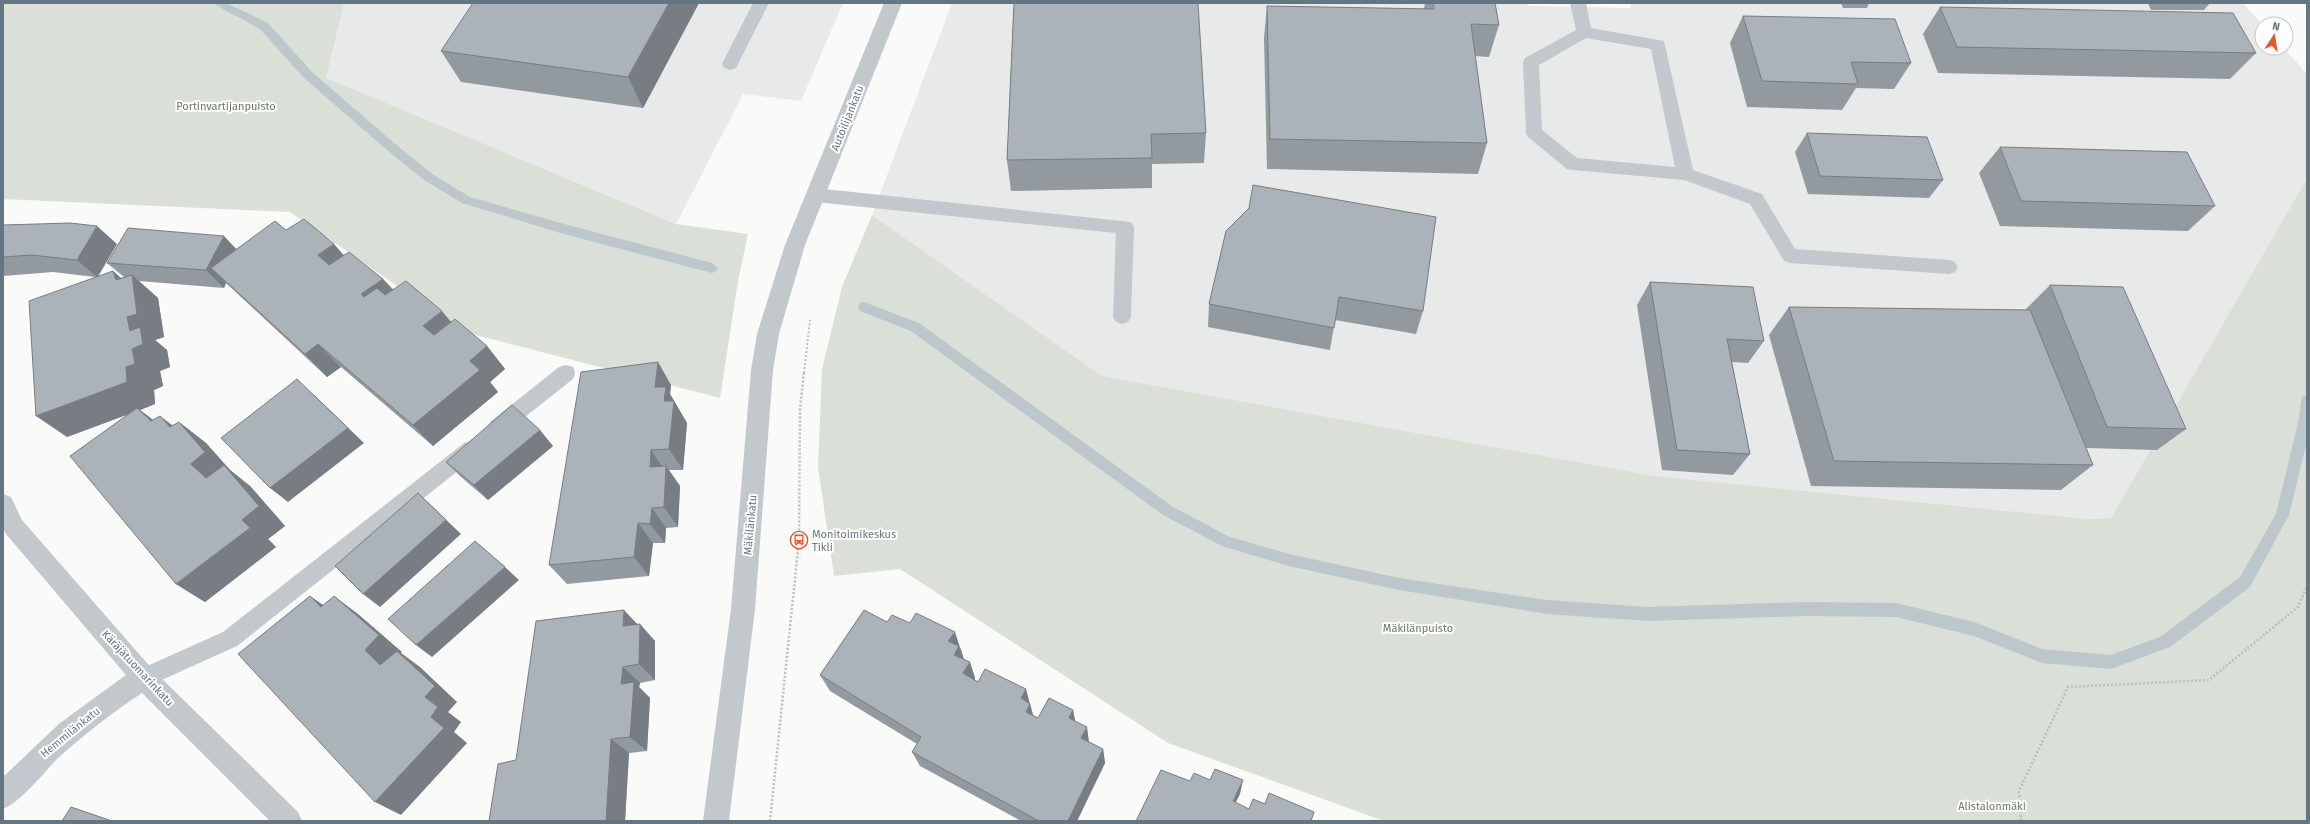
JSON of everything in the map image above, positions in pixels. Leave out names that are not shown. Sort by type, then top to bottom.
[{"type":"street","name":"Autoilijankatu","points":[[800,233],[893,3]]},
{"type":"street","name":"Mäkilänkatu","points":[[716,821],[743,609],[762,370],[768,334],[800,233]]},
{"type":"street","name":"Käräjätuomarinkatu","points":[[3,504],[14,527],[144,678],[289,821]]},
{"type":"street","name":"Hemmilänkatu","points":[[3,796],[36,760],[115,695],[144,678]]},
{"type":"lane","points":[[730,64],[761,3]]},
{"type":"lane","points":[[1578,3],[1584,32]]},
{"type":"lane","points":[[1685,174],[1658,45],[1584,32],[1531,62],[1534,133],[1573,164],[1685,174],[1756,199],[1790,256],[1949,267]]},
{"type":"lane","points":[[815,195],[1125,227],[1122,317]]},
{"type":"lane","points":[[144,678],[230,638],[566,373]]},
{"type":"path","points":[[770,821],[799,540],[800,409],[812,313]]},
{"type":"path","points":[[2021,821],[2019,792],[2068,687],[2209,680],[2298,607],[2307,584]]},
{"type":"shaded area","points":[[344,3],[843,3],[801,101],[743,94],[676,224],[325,78]]},
{"type":"shaded area","points":[[952,3],[1527,3],[1528,6],[1631,8],[1631,3],[2243,3],[2255,16],[2254,56],[2291,56],[2307,74],[2307,178],[2111,518],[2089,519],[1655,476],[1102,376],[872,215]]},
{"type":"green space","name":"Portinvartijanpuisto","points":[[3,3],[344,3],[326,78],[676,224],[748,234],[738,281],[720,398],[464,332],[290,212],[3,199]]},
{"type":"green space","name":"Mäkilänpuisto","points":[[2307,178],[2307,821],[1384,821],[1168,743],[900,569],[834,576],[818,467],[822,369],[842,287],[872,215],[1102,376],[1655,476],[2089,519],[2111,518]]},
{"type":"building","points":[[473,3],[669,3],[628,77],[441,51]]},
{"type":"building","points":[[1014,3],[1198,3],[1206,133],[1151,134],[1152,158],[1007,160]]},
{"type":"building","points":[[1433,3],[1495,3],[1499,25],[1471,24],[1487,143],[1270,139],[1267,6],[1434,9]]},
{"type":"building","points":[[1940,7],[2233,13],[2254,50],[2254,53],[1957,47]]},
{"type":"building","points":[[1743,16],[1895,19],[1911,63],[1851,62],[1858,84],[1762,81]]},
{"type":"building","points":[[1807,133],[1927,137],[1943,180],[1820,176]]},
{"type":"building","points":[[2000,147],[2187,152],[2215,206],[2021,201]]},
{"type":"building","points":[[1253,185],[1436,217],[1423,311],[1339,297],[1334,328],[1209,304],[1226,231],[1249,208]]},
{"type":"building","points":[[304,219],[334,244],[318,255],[329,265],[349,252],[383,279],[361,294],[364,297],[377,288],[385,295],[406,281],[442,311],[423,326],[434,335],[455,319],[487,346],[470,361],[480,370],[413,425],[318,344],[305,354],[211,268],[275,221],[286,230]]},
{"type":"building","points":[[70,223],[97,226],[77,260],[32,255],[3,257],[3,225]]},
{"type":"building","points":[[128,228],[224,236],[206,270],[107,263]]},
{"type":"building","points":[[113,271],[116,280],[132,275],[137,314],[127,317],[130,331],[140,327],[143,344],[132,349],[135,364],[126,367],[127,382],[36,416],[29,301]]},
{"type":"building","points":[[1650,282],[1753,287],[1764,341],[1727,339],[1750,454],[1677,450]]},
{"type":"building","points":[[2050,285],[2123,287],[2186,429],[2107,427]]},
{"type":"building","points":[[1789,307],[2030,310],[2093,465],[1834,461]]},
{"type":"building","points":[[658,362],[655,387],[666,387],[664,401],[674,401],[669,449],[651,450],[650,467],[666,466],[664,507],[652,508],[650,524],[638,523],[634,557],[549,565],[581,372]]},
{"type":"building","points":[[297,379],[348,428],[270,488],[221,438]]},
{"type":"building","points":[[512,405],[540,430],[474,485],[446,462]]},
{"type":"building","points":[[137,408],[151,421],[160,416],[170,427],[179,422],[205,452],[191,464],[206,478],[224,465],[259,506],[242,520],[250,528],[176,584],[70,456]]},
{"type":"building","points":[[418,493],[446,520],[363,594],[335,566]]},
{"type":"building","points":[[475,541],[505,567],[416,645],[388,619]]},
{"type":"building","points":[[310,596],[321,607],[334,596],[379,635],[365,650],[380,665],[397,651],[435,686],[425,697],[438,707],[431,717],[444,728],[375,802],[238,654]]},
{"type":"building","points":[[624,610],[623,626],[640,624],[639,664],[623,667],[621,684],[634,682],[630,737],[611,739],[606,821],[489,821],[498,764],[516,760],[536,621]]},
{"type":"building","points":[[864,610],[887,622],[892,615],[910,623],[916,613],[955,632],[948,641],[959,646],[954,655],[970,662],[963,673],[978,682],[985,669],[1026,689],[1021,698],[1030,704],[1026,712],[1038,718],[1049,698],[1073,710],[1069,718],[1087,727],[1081,738],[1103,749],[1068,821],[1039,821],[912,752],[921,737],[820,675]]},
{"type":"building","points":[[1215,769],[1243,780],[1233,801],[1249,809],[1253,799],[1265,804],[1269,793],[1314,812],[1311,821],[1136,821],[1161,770],[1190,781],[1194,773],[1210,780]]},
{"type":"building","points":[[71,807],[112,821],[62,821]]},
{"type":"waterway","points":[[217,3],[264,26],[308,75],[390,146],[428,177],[466,200],[564,229],[712,268]]},
{"type":"waterway","points":[[864,307],[915,327],[1168,511],[1227,542],[1289,560],[1399,584],[1547,607],[1648,614],[1806,609],[1896,610],[1974,629],[2042,656],[2111,662],[2165,642],[2245,582],[2282,515],[2305,423],[2307,401]]},
{"type":"place","name":"Monitoimikeskus Tikli","points":[[799,540]]},
{"type":"park label","name":"Alistalonmäki","points":[[1992,806]]}]
